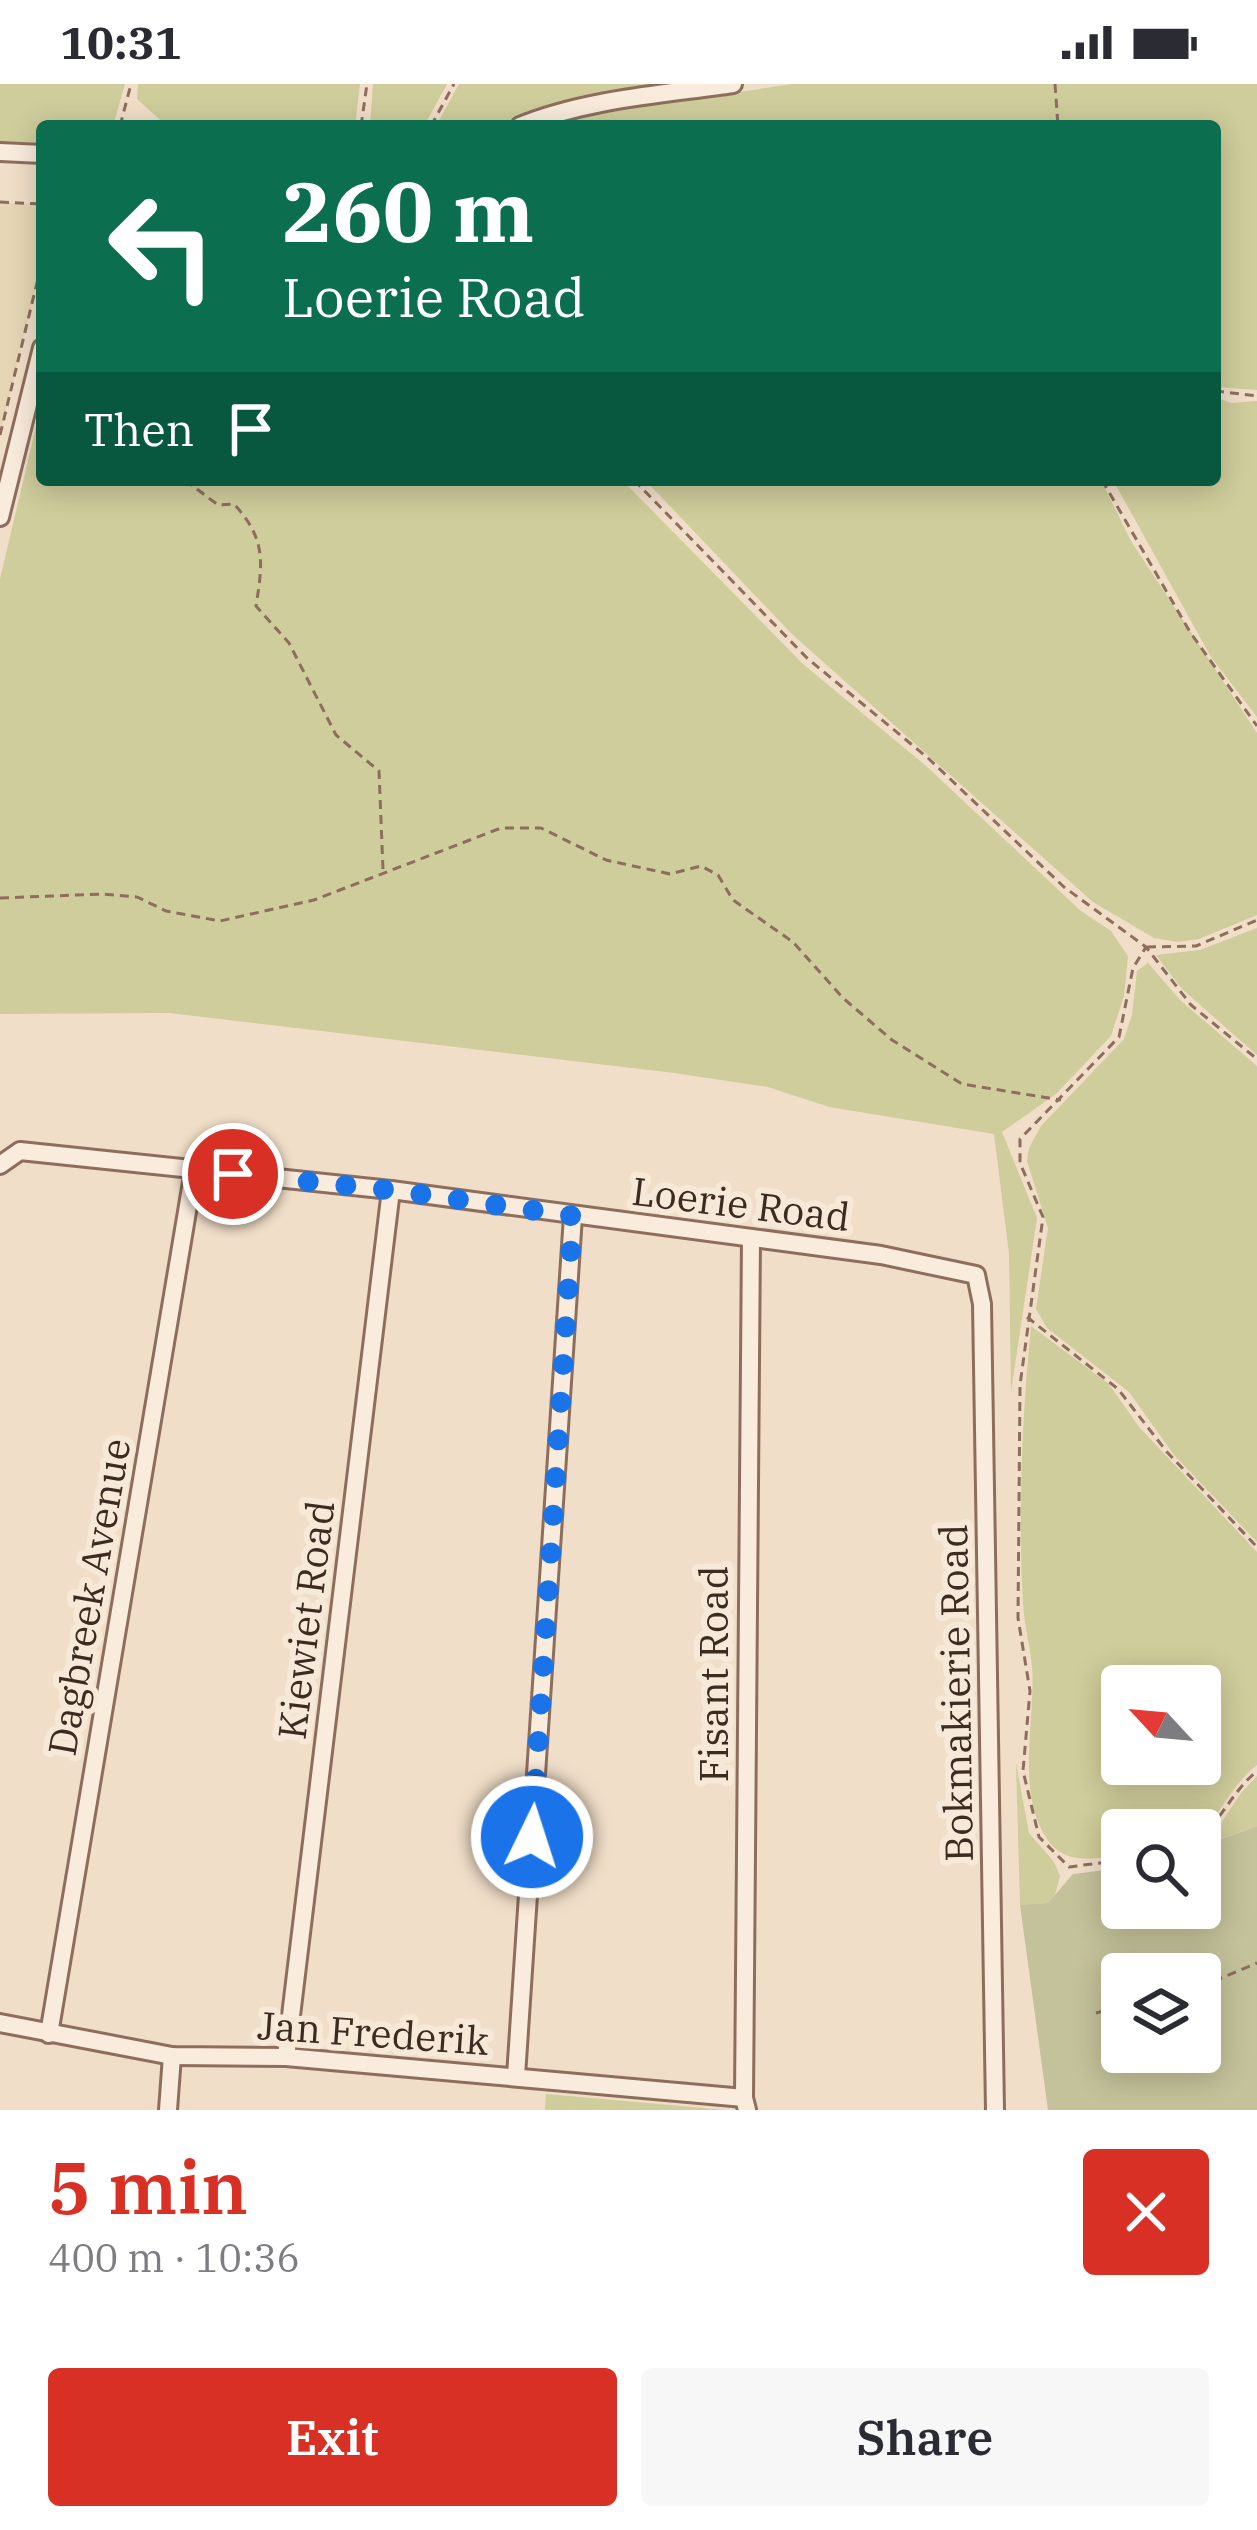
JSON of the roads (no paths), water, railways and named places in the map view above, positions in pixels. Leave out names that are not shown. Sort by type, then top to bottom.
[{"type":"street","points":[[534,120],[734,84]]},
{"type":"street","points":[[0,152],[36,154]]},
{"type":"street","points":[[0,517],[36,372]]},
{"type":"street","name":"Loerie Road","points":[[0,1165],[20,1151],[391,1190],[881,1255],[976,1275]]},
{"type":"street","name":"Dagbreek Avenue","points":[[49,2034],[194,1170]]},
{"type":"street","name":"Kiewiet Road","points":[[286,2057],[391,1190]]},
{"type":"street","points":[[516,2076],[573,1216]]},
{"type":"street","name":"Fisant Road","points":[[746,2104],[751,1238]]},
{"type":"street","name":"Bokmakierie Road","points":[[976,1275],[982,1304],[995,2110]]},
{"type":"street","name":"Jan Frederik","points":[[0,2023],[172,2056],[286,2057],[516,2076],[746,2104]]},
{"type":"street","points":[[168,2110],[172,2056]]}]
